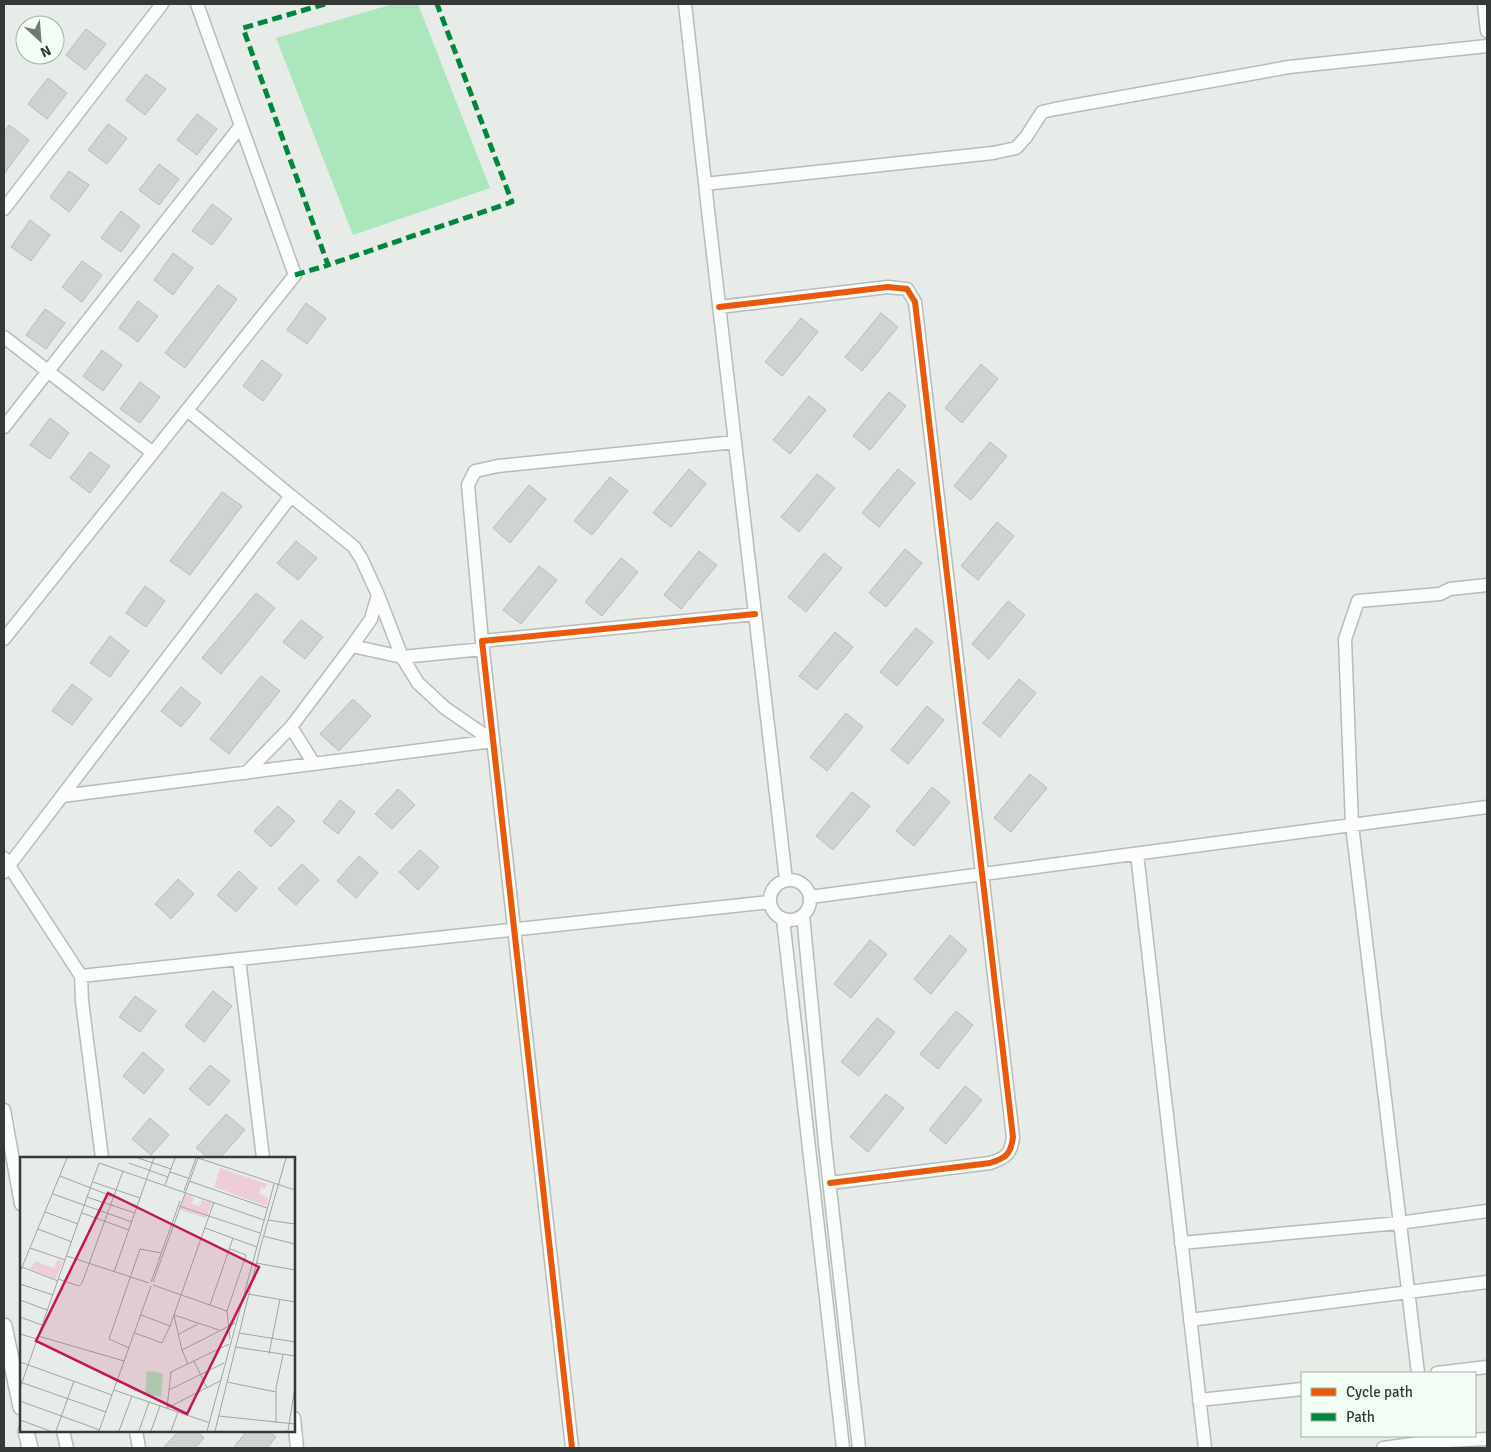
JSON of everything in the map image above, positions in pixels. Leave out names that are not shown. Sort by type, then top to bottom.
[{"type":"street","points":[[4,209],[162,4]]},
{"type":"street","points":[[4,639],[295,275],[240,128],[197,4]]},
{"type":"street","points":[[685,4],[786,880]]},
{"type":"street","points":[[1486,11],[1487,31]]},
{"type":"street","points":[[705,184],[993,153],[1016,148],[1026,137],[1042,112],[1055,109],[1289,67],[1487,46]]},
{"type":"street","points":[[4,427],[240,128]]},
{"type":"street","points":[[719,307],[888,288],[908,290],[914,302],[1014,1137],[1012,1149],[1003,1159],[990,1163],[830,1182]]},
{"type":"street","points":[[4,337],[153,453]]},
{"type":"street","points":[[187,410],[354,547],[378,595],[402,657],[418,683],[445,708],[493,742]]},
{"type":"street","points":[[572,1448],[482,645],[468,485],[475,471],[498,466],[735,442]]},
{"type":"street","points":[[102,1157],[82,1001],[81,976],[6,865],[62,796],[291,496]]},
{"type":"street","points":[[1418,1372],[1352,825],[1345,639],[1358,601],[1440,594],[1450,589],[1487,585]]},
{"type":"street","points":[[246,773],[291,727],[352,646],[371,619],[378,595]]},
{"type":"street","points":[[352,646],[402,657],[482,645],[755,614]]},
{"type":"street","points":[[291,727],[314,764]]},
{"type":"street","points":[[62,796],[493,742]]},
{"type":"street","points":[[810,897],[1487,807]]},
{"type":"street","points":[[1137,854],[1205,1448]]},
{"type":"street","points":[[786,880],[799,881],[808,889],[810,897],[808,912],[799,919],[787,921],[776,916],[770,906],[770,895],[776,885],[786,880]]},
{"type":"street","points":[[81,976],[770,902]]},
{"type":"street","points":[[803,916],[859,1448]]},
{"type":"street","points":[[783,919],[843,1448]]},
{"type":"street","points":[[239,959],[263,1157]]},
{"type":"street","points":[[4,1110],[20,1198]]},
{"type":"street","points":[[1181,1244],[1400,1223],[1487,1211]]},
{"type":"street","points":[[1190,1320],[1487,1282]]},
{"type":"street","points":[[4,1326],[20,1402]]},
{"type":"street","points":[[1445,1372],[1487,1367]]},
{"type":"street","points":[[1199,1400],[1301,1389]]},
{"type":"street","points":[[295,1428],[297,1448]]},
{"type":"street","points":[[26,1432],[30,1448]]},
{"type":"street","points":[[63,1432],[67,1448]]},
{"type":"street","points":[[136,1432],[138,1448]]},
{"type":"street","points":[[1383,1448],[1427,1442],[1487,1439]]},
{"type":"shaded area","points":[[393,4],[418,4],[490,188],[353,235],[276,38]]},
{"type":"building","points":[[86,29],[106,44],[85,70],[66,55]]},
{"type":"building","points":[[146,74],[166,89],[145,115],[126,100]]},
{"type":"building","points":[[48,78],[67,93],[47,119],[28,104]]},
{"type":"building","points":[[197,114],[217,129],[197,155],[177,140]]},
{"type":"building","points":[[108,124],[127,138],[107,164],[88,150]]},
{"type":"building","points":[[9,125],[29,140],[4,174],[4,133]]},
{"type":"building","points":[[159,164],[179,179],[159,205],[139,190]]},
{"type":"building","points":[[69,171],[89,185],[69,212],[50,197]]},
{"type":"building","points":[[212,204],[232,219],[212,245],[192,231]]},
{"type":"building","points":[[121,211],[140,226],[121,252],[101,238]]},
{"type":"building","points":[[30,220],[50,235],[31,261],[11,247]]},
{"type":"building","points":[[173,253],[193,268],[173,295],[154,280]]},
{"type":"building","points":[[82,261],[102,275],[82,302],[62,287]]},
{"type":"building","points":[[218,285],[237,299],[185,368],[165,353]]},
{"type":"building","points":[[138,301],[158,316],[138,342],[119,328]]},
{"type":"building","points":[[306,303],[326,318],[307,344],[287,330]]},
{"type":"building","points":[[45,309],[65,323],[46,349],[26,335]]},
{"type":"building","points":[[881,313],[898,327],[862,371],[845,357]]},
{"type":"building","points":[[801,318],[818,332],[782,376],[765,362]]},
{"type":"building","points":[[102,350],[122,365],[103,391],[83,376]]},
{"type":"building","points":[[262,360],[282,375],[263,401],[243,386]]},
{"type":"building","points":[[981,364],[998,379],[962,423],[945,408]]},
{"type":"building","points":[[140,382],[160,397],[140,423],[120,409]]},
{"type":"building","points":[[889,392],[906,406],[870,450],[853,436]]},
{"type":"building","points":[[809,396],[826,410],[790,454],[773,440]]},
{"type":"building","points":[[50,418],[69,433],[50,459],[30,445]]},
{"type":"building","points":[[990,442],[1007,456],[971,500],[954,486]]},
{"type":"building","points":[[90,452],[110,466],[90,493],[70,478]]},
{"type":"building","points":[[689,469],[706,484],[671,527],[653,513]]},
{"type":"building","points":[[898,469],[915,483],[879,527],[862,513]]},
{"type":"building","points":[[817,474],[835,488],[799,532],[781,517]]},
{"type":"building","points":[[610,477],[628,491],[592,535],[574,521]]},
{"type":"building","points":[[529,485],[546,499],[510,543],[493,528]]},
{"type":"building","points":[[222,492],[242,506],[190,575],[170,561]]},
{"type":"building","points":[[997,522],[1014,536],[978,580],[961,566]]},
{"type":"building","points":[[296,541],[317,558],[298,580],[277,563]]},
{"type":"building","points":[[905,549],[922,563],[886,607],[869,593]]},
{"type":"building","points":[[699,551],[717,565],[681,609],[664,595]]},
{"type":"building","points":[[824,553],[842,568],[806,612],[788,597]]},
{"type":"building","points":[[621,558],[638,572],[602,616],[585,602]]},
{"type":"building","points":[[539,566],[557,580],[521,624],[503,610]]},
{"type":"building","points":[[145,586],[165,601],[146,627],[126,613]]},
{"type":"building","points":[[256,593],[275,608],[221,674],[202,658]]},
{"type":"building","points":[[1008,601],[1025,615],[989,659],[972,644]]},
{"type":"building","points":[[301,620],[323,637],[305,659],[283,642]]},
{"type":"building","points":[[916,628],[933,642],[897,686],[880,672]]},
{"type":"building","points":[[835,632],[853,647],[817,690],[799,676]]},
{"type":"building","points":[[110,636],[129,651],[110,677],[90,663]]},
{"type":"building","points":[[261,676],[280,691],[229,754],[210,739]]},
{"type":"building","points":[[1019,679],[1036,693],[1000,737],[983,723]]},
{"type":"building","points":[[72,684],[92,699],[72,725],[52,711]]},
{"type":"building","points":[[181,687],[201,703],[181,727],[161,711]]},
{"type":"building","points":[[353,699],[371,716],[339,751],[320,734]]},
{"type":"building","points":[[927,706],[944,720],[908,764],[891,750]]},
{"type":"building","points":[[846,713],[863,727],[827,771],[810,757]]},
{"type":"building","points":[[1030,774],[1047,788],[1011,832],[994,818]]},
{"type":"building","points":[[932,787],[950,802],[914,846],[896,831]]},
{"type":"building","points":[[398,789],[415,805],[392,829],[375,814]]},
{"type":"building","points":[[852,792],[870,806],[833,850],[816,836]]},
{"type":"building","points":[[340,800],[355,812],[338,834],[323,822]]},
{"type":"building","points":[[278,806],[295,821],[271,847],[254,831]]},
{"type":"building","points":[[420,850],[439,867],[418,890],[399,872]]},
{"type":"building","points":[[359,856],[378,873],[356,898],[337,881]]},
{"type":"building","points":[[302,864],[319,880],[296,905],[278,889]]},
{"type":"building","points":[[239,871],[257,888],[236,912],[217,895]]},
{"type":"building","points":[[178,879],[194,894],[171,919],[155,904]]},
{"type":"building","points":[[950,935],[967,950],[931,994],[914,979]]},
{"type":"building","points":[[870,940],[887,954],[851,998],[834,984]]},
{"type":"building","points":[[213,991],[232,1006],[204,1042],[185,1026]]},
{"type":"building","points":[[135,996],[156,1011],[140,1032],[119,1017]]},
{"type":"building","points":[[956,1011],[973,1025],[938,1069],[920,1054]]},
{"type":"building","points":[[877,1018],[895,1032],[859,1076],[841,1062]]},
{"type":"building","points":[[143,1052],[164,1070],[144,1094],[123,1076]]},
{"type":"building","points":[[210,1065],[230,1081],[209,1106],[189,1089]]},
{"type":"building","points":[[965,1086],[982,1100],[946,1144],[929,1130]]},
{"type":"building","points":[[886,1094],[904,1108],[868,1152],[850,1137]]},
{"type":"building","points":[[226,1114],[245,1130],[221,1157],[208,1157],[196,1148]]},
{"type":"building","points":[[150,1118],[169,1135],[151,1155],[132,1139]]},
{"type":"building","points":[[178,1432],[198,1432],[204,1438],[195,1448],[163,1448]]},
{"type":"building","points":[[246,1432],[269,1432],[276,1437],[267,1448],[233,1448]]},
{"type":"marked path","points":[[325,4],[243,28],[328,265],[512,202],[437,4]]},
{"type":"marked path","points":[[295,275],[328,265]]},
{"type":"cycle path","points":[[719,307],[888,287],[907,289],[915,302],[1013,1137],[1011,1148],[1007,1154],[990,1163],[830,1183]]},
{"type":"cycle path","points":[[572,1448],[482,641],[755,614]]}]
